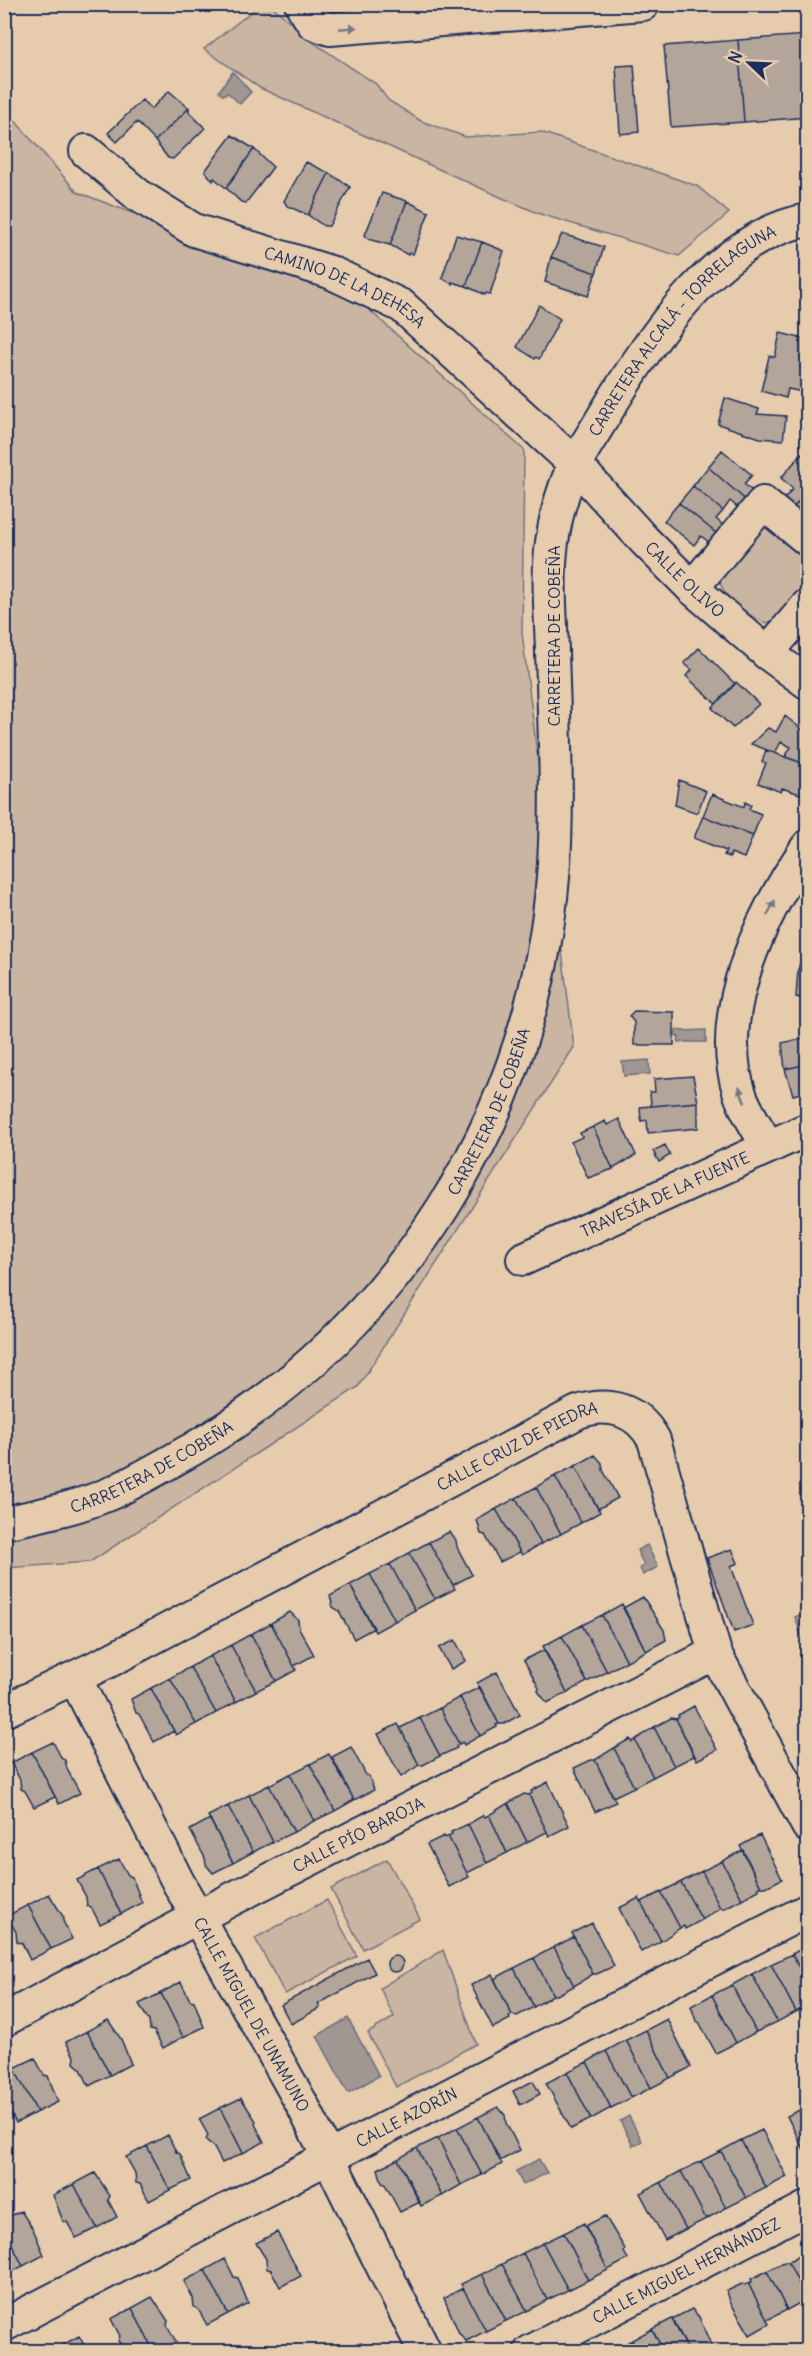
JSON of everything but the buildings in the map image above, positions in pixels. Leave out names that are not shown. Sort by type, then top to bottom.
[{"type":"street","points":[[301,4],[313,23],[330,29],[643,4]]},
{"type":"street","name":"CAMINO DE LA DEHESA","points":[[86,151],[138,195],[194,230],[330,272],[402,306],[575,464]]},
{"type":"street","name":"CARRETERA ALCALÁ - TORRELAGUNA","points":[[575,464],[642,355],[709,276],[754,241],[776,230],[807,220]]},
{"type":"street","name":"CALLE OLIVO","points":[[575,464],[636,532],[692,588],[767,653],[807,683]]},
{"type":"street","name":"CARRETERA DE COBEÑA","points":[[4,1524],[73,1507],[109,1494],[228,1428],[262,1403],[339,1337],[396,1275],[455,1190],[478,1147],[521,1041],[547,927],[556,805],[550,571],[556,523],[575,464]]},
{"type":"street","points":[[692,588],[763,503],[807,540]]},
{"type":"street","points":[[767,653],[807,605]]},
{"type":"street","points":[[768,1147],[740,1095],[732,1035],[749,956],[771,907],[807,846]]},
{"type":"street","name":"TRAVESÍA DE LA FUENTE","points":[[523,1259],[807,1129]]},
{"type":"street","name":"CALLE CRUZ DE PIEDRA","points":[[4,1712],[75,1678],[578,1412],[603,1406],[625,1412],[638,1419],[654,1440],[715,1653],[807,1826]]},
{"type":"street","name":"CALLE PÍO BAROJA","points":[[4,2020],[715,1653]]},
{"type":"street","name":"CALLE MIGUEL DE UNAMUNO","points":[[75,1678],[198,1918],[304,2108],[425,2352]]},
{"type":"street","name":"CALLE AZORÍN","points":[[4,2325],[807,1910]]},
{"type":"street","name":"CALLE MIGUEL HERNÁNDEZ","points":[[531,2352],[807,2207]]},
{"type":"shaded area","points":[[260,5],[271,5],[314,43],[376,84],[388,100],[421,121],[466,137],[541,132],[697,186],[729,213],[679,256],[540,214],[498,196],[260,88],[204,49]]},
{"type":"shaded area","points":[[233,72],[251,92],[240,104],[228,93],[223,95],[219,91]]},
{"type":"shaded area","points":[[4,108],[77,192],[356,298],[524,450],[522,633],[574,1047],[358,1387],[90,1562],[5,1568]]},
{"type":"shaded area","points":[[772,526],[807,555],[807,585],[778,619],[766,623],[744,611],[730,599],[721,585],[720,578],[762,527]]},
{"type":"shaded area","points":[[677,1029],[682,1031],[706,1030],[706,1042],[678,1042],[679,1037],[674,1034]]},
{"type":"shaded area","points":[[649,1060],[650,1074],[624,1076],[622,1062]]},
{"type":"shaded area","points":[[647,1545],[658,1567],[643,1575],[640,1568],[644,1565],[637,1550]]},
{"type":"shaded area","points":[[807,1612],[808,1650],[806,1650],[795,1617]]},
{"type":"shaded area","points":[[387,1859],[420,1919],[363,1949],[331,1889]]},
{"type":"shaded area","points":[[327,1900],[357,1956],[285,1994],[255,1938]]},
{"type":"shaded area","points":[[443,1950],[476,2044],[396,2087],[368,2033],[394,2017],[380,1988]]},
{"type":"shaded area","points":[[348,2018],[379,2076],[348,2093],[317,2036]]},
{"type":"shaded area","points":[[629,2116],[642,2141],[633,2146],[620,2121]]},
{"type":"shaded area","points":[[539,2159],[547,2173],[523,2185],[516,2171]]}]
